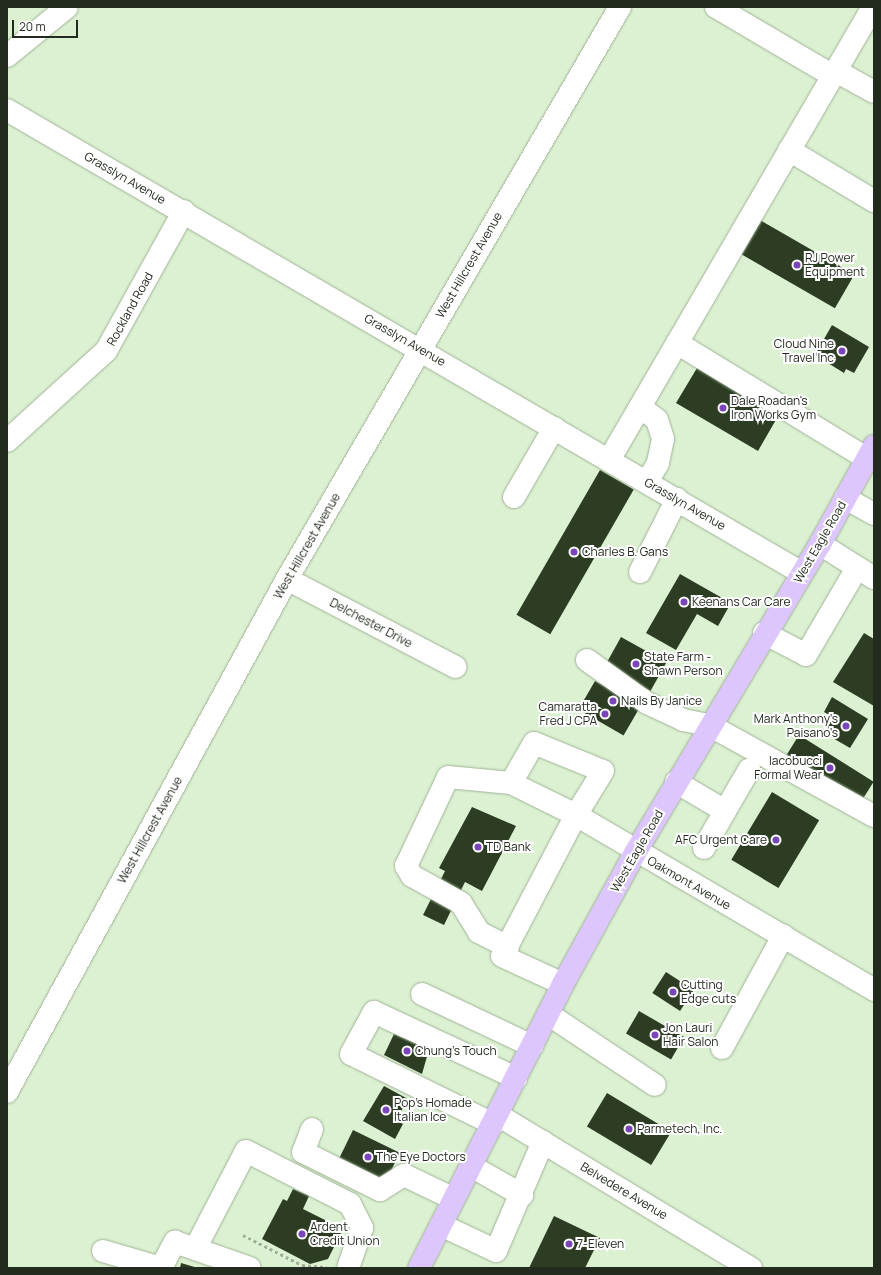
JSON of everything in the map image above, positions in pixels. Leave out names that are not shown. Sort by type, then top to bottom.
[{"type":"main road","name":"West Eagle Road","points":[[419,1268],[563,984],[635,853],[764,633],[820,544],[871,452]]},
{"type":"street","points":[[7,56],[67,7]]},
{"type":"street","name":"West Hillcrest Avenue","points":[[8,1086],[287,579],[620,7]]},
{"type":"street","points":[[716,7],[834,73],[874,92]]},
{"type":"street","points":[[609,460],[873,7]]},
{"type":"street","name":"Grasslyn Avenue","points":[[7,110],[184,211],[802,573]]},
{"type":"street","points":[[789,150],[874,201]]},
{"type":"street","name":"Rockland Road","points":[[7,441],[106,351],[184,211]]},
{"type":"street","points":[[677,343],[871,452]]},
{"type":"street","points":[[640,407],[657,420],[663,439],[658,463],[647,482]]},
{"type":"street","points":[[514,497],[554,428]]},
{"type":"street","points":[[845,498],[874,514]]},
{"type":"street","points":[[640,572],[677,499]]},
{"type":"street","points":[[764,633],[806,655],[866,573],[820,544]]},
{"type":"street","name":"Delchester Drive","points":[[287,579],[454,667]]},
{"type":"street","points":[[588,660],[647,703],[683,720],[709,725],[874,816]]},
{"type":"street","points":[[511,783],[534,743],[603,771],[576,815],[502,956],[563,984]]},
{"type":"street","points":[[704,848],[749,770]]},
{"type":"street","name":"Oakmont Avenue","points":[[508,947],[479,932],[461,903],[412,876],[406,866],[448,777],[511,783],[576,815],[635,853],[783,936],[874,990]]},
{"type":"street","points":[[676,782],[725,811]]},
{"type":"street","points":[[722,1048],[783,936]]},
{"type":"street","points":[[422,994],[532,1046]]},
{"type":"street","name":"Belvedere Avenue","points":[[516,1078],[374,1012],[351,1054],[543,1142],[751,1268]]},
{"type":"street","points":[[548,1014],[655,1085]]},
{"type":"street","points":[[312,1129],[303,1152],[380,1190],[404,1174],[454,1199]]},
{"type":"street","points":[[440,1225],[496,1251],[522,1195],[543,1142]]},
{"type":"street","points":[[195,1249],[246,1151],[350,1204],[362,1228],[348,1265]]},
{"type":"street","points":[[471,1166],[522,1195]]},
{"type":"street","points":[[103,1251],[161,1268],[175,1242],[250,1268]]},
{"type":"path","points":[[243,1235],[302,1265],[331,1267],[338,1256],[348,1265]]},
{"type":"path","points":[[378,1268],[390,1268]]},
{"type":"building","name":"RJ Power Equipment","points":[[760,220],[854,274],[835,308],[740,254]]},
{"type":"building","name":"Cloud Nine Travel Inc","points":[[832,325],[869,347],[854,373],[846,369],[844,373],[815,355]]},
{"type":"building","name":"Dale Roadan's Iron Works Gym","points":[[697,368],[764,406],[761,410],[777,418],[758,451],[676,403]]},
{"type":"building","name":"Charles B. Gans","points":[[600,470],[634,490],[550,634],[516,615]]},
{"type":"building","name":"Keenans Car Care","points":[[680,574],[731,603],[718,626],[697,614],[676,650],[646,633]]},
{"type":"building","points":[[864,633],[874,639],[874,706],[833,682]]},
{"type":"building","name":"State Farm - Shawn Person","points":[[621,637],[666,662],[650,691],[605,666]]},
{"type":"building","points":[[595,681],[640,707],[624,736],[578,710]]},
{"type":"building","name":"Mark Anthony's Paisano's","points":[[832,697],[868,719],[850,748],[824,733],[833,717],[824,712]]},
{"type":"building","name":"Iacobucci Formal Wear","points":[[799,735],[874,782],[860,803],[786,756]]},
{"type":"building","name":"AFC Urgent Care","points":[[772,792],[819,820],[778,888],[731,860]]},
{"type":"building","name":"TD Bank","points":[[472,807],[516,826],[482,891],[465,882],[444,925],[423,915],[445,871],[439,868]]},
{"type":"building","name":"Cutting Edge cuts","points":[[666,972],[694,990],[680,1011],[652,993]]},
{"type":"building","name":"Jon Lauri Hair Salon","points":[[639,1011],[684,1037],[671,1060],[626,1034]]},
{"type":"building","name":"Chung's Touch","points":[[394,1034],[403,1038],[405,1034],[430,1046],[422,1074],[384,1055]]},
{"type":"building","name":"Pop's Homade Italian Ice","points":[[384,1086],[408,1099],[396,1120],[403,1124],[395,1139],[363,1121]]},
{"type":"building","name":"Parmetech, Inc.","points":[[607,1093],[671,1132],[651,1165],[587,1126]]},
{"type":"building","name":"The Eye Doctors","points":[[353,1130],[400,1153],[384,1184],[338,1161]]},
{"type":"building","name":"Ardent Credit Union","points":[[293,1189],[309,1196],[303,1209],[343,1229],[328,1259],[310,1264],[262,1239],[283,1199],[287,1201]]},
{"type":"building","name":"7-Eleven","points":[[554,1216],[600,1238],[585,1268],[529,1268]]},
{"type":"building","points":[[181,1263],[198,1268],[180,1268]]},
{"type":"place","name":"RJ Power Equipment","points":[[797,265]]},
{"type":"place","name":"Cloud Nine Travel Inc","points":[[842,351]]},
{"type":"place","name":"Dale Roadan's Iron Works Gym","points":[[723,408]]},
{"type":"place","name":"Charles B. Gans","points":[[574,552]]},
{"type":"place","name":"Keenans Car Care","points":[[684,602]]},
{"type":"place","name":"State Farm - Shawn Person","points":[[636,664]]},
{"type":"place","name":"Nails By Janice","points":[[613,701]]},
{"type":"place","name":"Camaratta Fred J CPA","points":[[605,714]]},
{"type":"place","name":"Mark Anthony's Paisano's","points":[[846,726]]},
{"type":"place","name":"Iacobucci Formal Wear","points":[[830,768]]},
{"type":"place","name":"AFC Urgent Care","points":[[776,840]]},
{"type":"place","name":"TD Bank","points":[[478,847]]},
{"type":"place","name":"Cutting Edge cuts","points":[[673,992]]},
{"type":"place","name":"Jon Lauri Hair Salon","points":[[655,1035]]},
{"type":"place","name":"Chung's Touch","points":[[407,1051]]},
{"type":"place","name":"Pop's Homade Italian Ice","points":[[386,1110]]},
{"type":"place","name":"Parmetech, Inc.","points":[[629,1129]]},
{"type":"place","name":"The Eye Doctors","points":[[368,1157]]},
{"type":"place","name":"Ardent Credit Union","points":[[302,1234]]},
{"type":"place","name":"7-Eleven","points":[[569,1244]]}]
